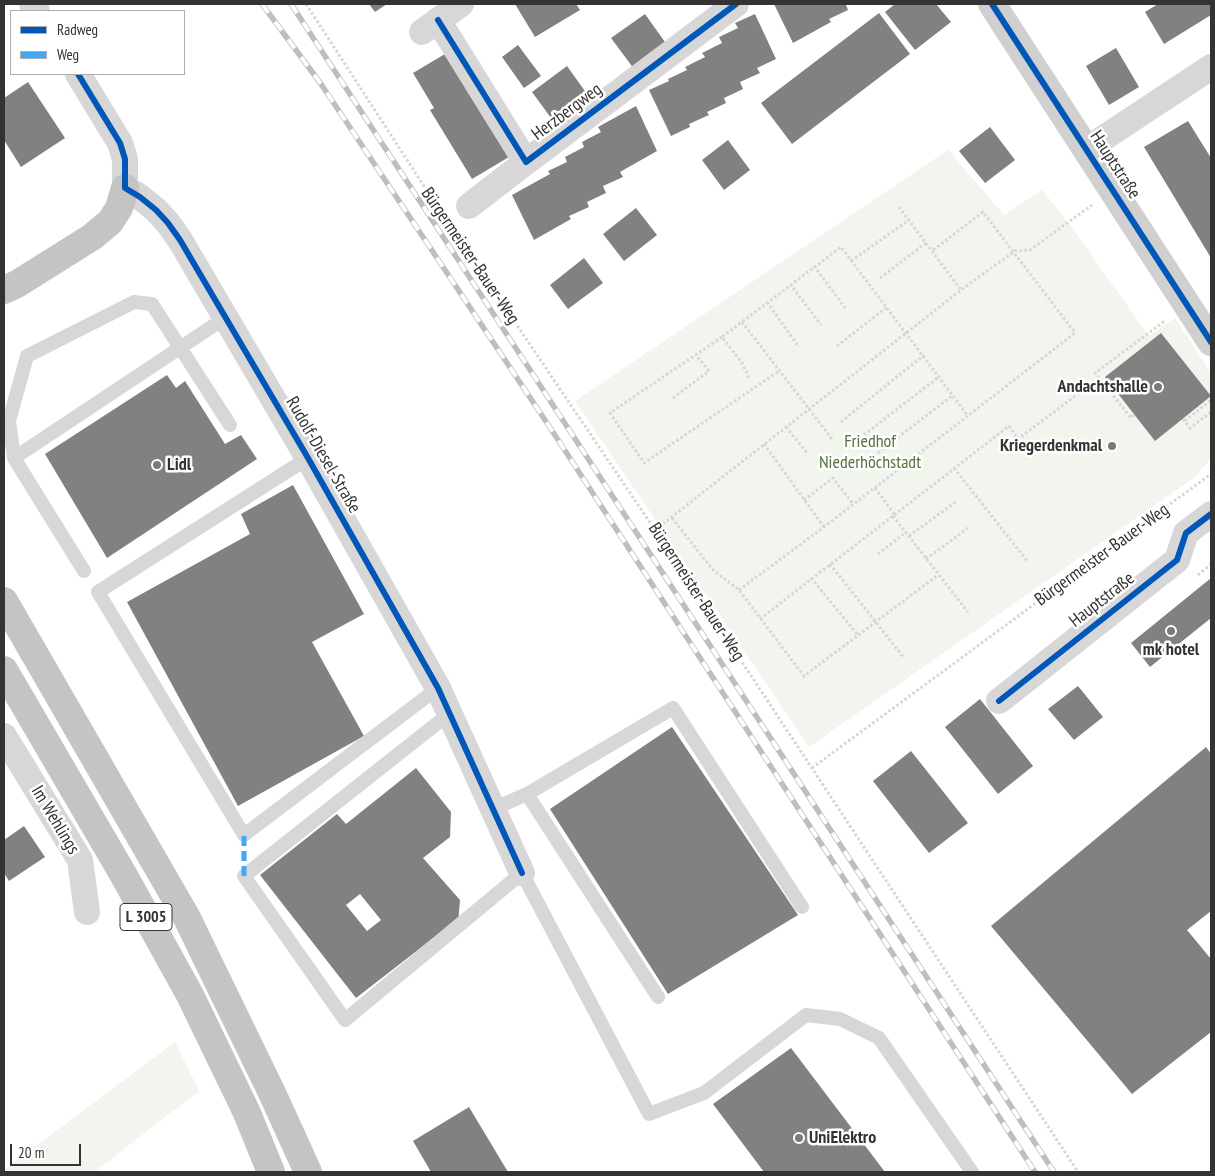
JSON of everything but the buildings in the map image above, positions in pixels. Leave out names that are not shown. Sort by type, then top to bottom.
[{"type":"highway","points":[[8,291],[92,236],[110,222],[119,208],[125,188]]},
{"type":"highway","name":"L 3005","points":[[4,601],[187,918],[273,1094],[308,1172]]},
{"type":"highway","name":"L 3005","points":[[4,670],[114,858],[190,995],[248,1113],[271,1172]]},
{"type":"street","name":"Herzbergweg","points":[[461,4],[430,26],[526,162]]},
{"type":"street","name":"Herzbergweg","points":[[469,206],[736,4]]},
{"type":"street","name":"Hauptstraße","points":[[992,4],[1211,342]]},
{"type":"street","points":[[1087,149],[1211,68]]},
{"type":"street","points":[[79,75],[120,143],[125,158],[125,188]]},
{"type":"street","name":"Rudolf-Diesel-Straße","points":[[125,188],[140,197],[168,223],[308,458],[438,688],[522,873]]},
{"type":"street","name":"Hauptstraße","points":[[999,701],[1177,560],[1186,533],[1211,514]]},
{"type":"street","name":"Im Wehlings","points":[[4,736],[80,860],[87,912]]},
{"type":"lane","points":[[84,571],[14,458],[9,421],[27,356],[134,302],[152,304],[230,425]]},
{"type":"lane","points":[[14,458],[225,318]]},
{"type":"lane","points":[[308,458],[98,592],[244,835],[438,688]]},
{"type":"lane","points":[[493,809],[527,794],[673,708],[802,907]]},
{"type":"lane","points":[[449,714],[244,876],[345,1020],[522,873],[649,1114],[704,1093],[806,1015],[840,1019],[879,1038],[972,1172]]},
{"type":"lane","points":[[527,794],[658,997]]},
{"type":"path","points":[[899,207],[961,290]]},
{"type":"path","points":[[738,590],[824,527],[1075,333],[983,212],[932,251]]},
{"type":"path","points":[[851,261],[909,220]]},
{"type":"path","points":[[656,530],[961,290],[1015,252],[1030,250],[1067,221]]},
{"type":"path","points":[[880,278],[926,243]]},
{"type":"path","points":[[779,371],[644,463],[610,413],[722,337],[841,247],[940,376],[968,416]]},
{"type":"path","points":[[814,266],[846,309]]},
{"type":"path","points":[[790,284],[820,325]]},
{"type":"path","points":[[767,302],[798,347]]},
{"type":"path","points":[[1134,415],[1131,418],[1095,373],[1188,304]]},
{"type":"path","points":[[838,346],[887,307]]},
{"type":"path","points":[[742,322],[832,439]]},
{"type":"path","points":[[722,337],[742,363],[749,378]]},
{"type":"path","points":[[673,398],[709,371],[696,355]]},
{"type":"path","points":[[841,422],[924,355]]},
{"type":"path","points":[[856,441],[940,376]]},
{"type":"path","points":[[760,619],[1009,426],[1018,439],[1099,378]]},
{"type":"path","points":[[870,459],[953,395]]},
{"type":"path","points":[[1211,400],[1184,420],[1190,428],[1211,412]]},
{"type":"path","points":[[786,427],[808,454]]},
{"type":"path","points":[[764,444],[824,527]]},
{"type":"path","points":[[954,468],[1028,562]]},
{"type":"path","points":[[804,500],[833,478],[854,504]]},
{"type":"path","points":[[875,488],[926,559],[968,612]]},
{"type":"path","points":[[909,536],[957,501]]},
{"type":"path","points":[[672,518],[714,570],[738,590],[804,676],[938,575]]},
{"type":"path","points":[[926,559],[968,528]]},
{"type":"path","points":[[878,554],[906,532]]},
{"type":"path","points":[[830,564],[904,658]]},
{"type":"path","points":[[811,578],[858,635]]},
{"type":"path","points":[[812,768],[1078,1172]]},
{"type":"green space","name":"Friedhof Niederhöchstadt","points":[[948,150],[1004,215],[1042,190],[1067,221],[1149,336],[1175,318],[1211,373],[1211,458],[1195,477],[809,747],[575,401]]},
{"type":"green space","points":[[175,1042],[199,1091],[94,1172],[4,1172],[4,1170]]},
{"type":"railway","points":[[262,4],[321,84],[549,426],[1035,1172]]},
{"type":"railway","points":[[291,4],[1054,1172]]},
{"type":"marked path","points":[[244,835],[244,876]]},
{"type":"cycle path","points":[[438,20],[526,162],[736,4]]},
{"type":"cycle path","points":[[992,4],[1211,342]]},
{"type":"cycle path","points":[[79,75],[120,143],[125,159],[125,188],[156,210],[180,240],[308,458],[438,688],[522,873]]},
{"type":"cycle path","points":[[999,701],[1177,560],[1186,533],[1211,514]]},
{"type":"place","name":"Andachtshalle","points":[[1158,387]]},
{"type":"place","name":"Kriegerdenkmal","points":[[1112,446]]},
{"type":"place","name":"Lidl","points":[[157,465]]},
{"type":"place","name":"mk hotel","points":[[1171,631]]},
{"type":"place","name":"UniElektro","points":[[799,1138]]}]
